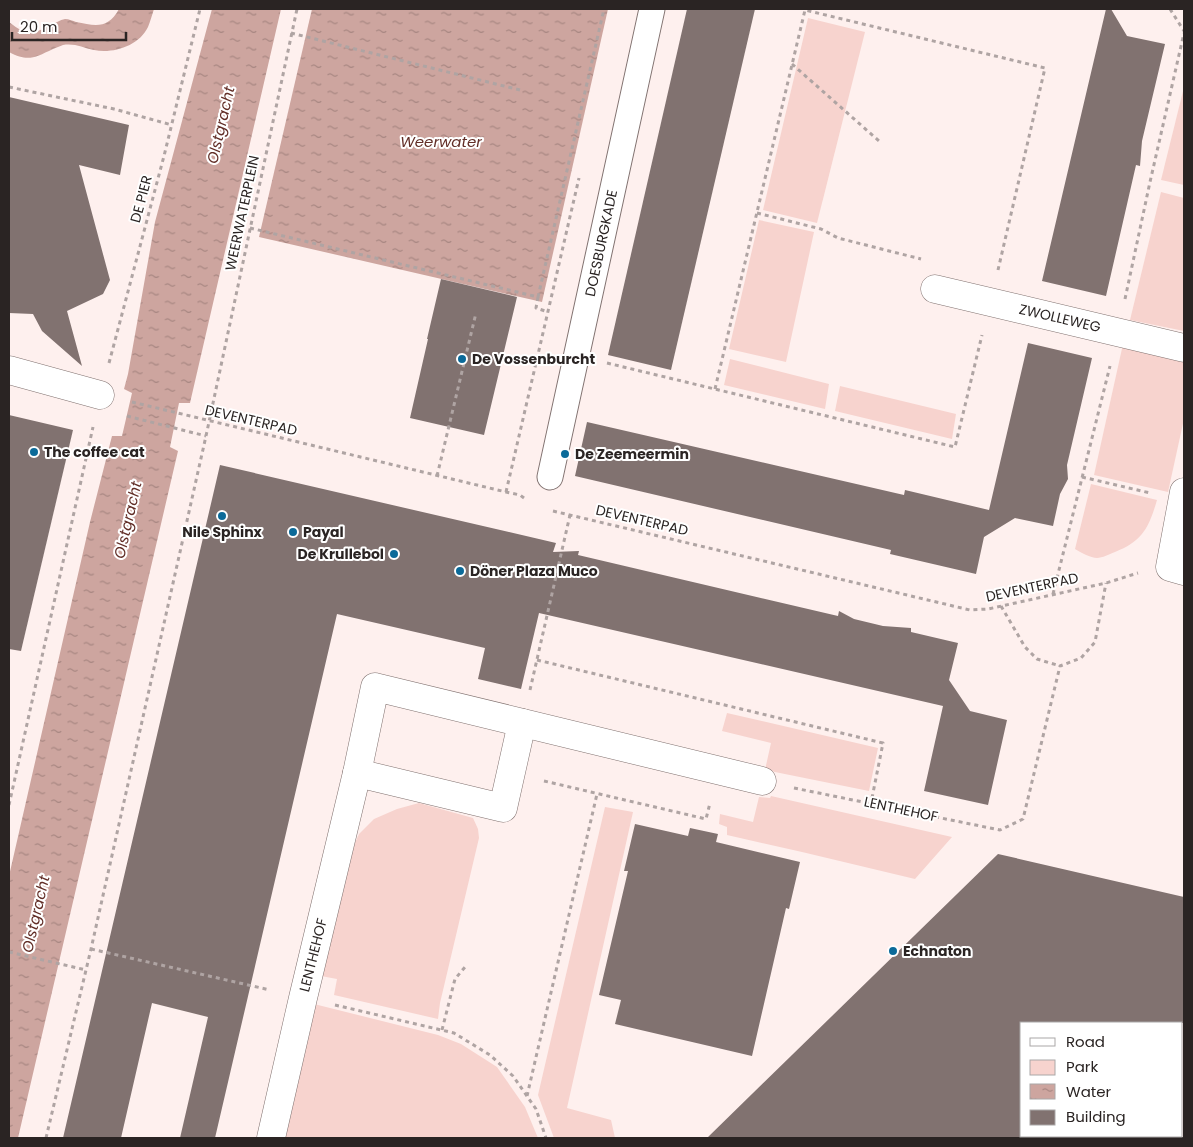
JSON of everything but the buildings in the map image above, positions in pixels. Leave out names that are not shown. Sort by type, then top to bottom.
[{"type":"street","name":"DOESBURGKADE","points":[[550,477],[652,9]]},
{"type":"street","name":"ZWOLLEWEG","points":[[935,289],[1184,348]]},
{"type":"street","points":[[9,370],[112,397]]},
{"type":"street","points":[[1177,569],[1183,496]]},
{"type":"street","name":"LENTHEHOF","points":[[271,1138],[357,773],[375,687],[762,781]]},
{"type":"street","points":[[357,773],[503,808],[522,723]]},
{"type":"path","name":"DE PIER","points":[[112,397],[172,125],[200,9]]},
{"type":"path","name":"WEERWATERPLEIN","points":[[209,422],[296,9]]},
{"type":"path","points":[[548,312],[536,308],[538,297],[604,9]]},
{"type":"path","points":[[1170,9],[1184,31]]},
{"type":"path","points":[[577,356],[955,447],[1045,68],[805,10],[715,389]]},
{"type":"path","points":[[291,33],[520,90]]},
{"type":"path","points":[[792,64],[879,141]]},
{"type":"path","points":[[9,87],[114,109],[172,125]]},
{"type":"path","points":[[756,213],[821,229],[838,238],[922,259]]},
{"type":"path","points":[[250,228],[538,297]]},
{"type":"path","points":[[437,476],[476,313]]},
{"type":"path","points":[[506,492],[534,371]]},
{"type":"path","points":[[9,805],[112,397]]},
{"type":"path","name":"DEVENTERPAD","points":[[112,397],[209,422],[520,495],[527,500]]},
{"type":"path","name":"DEVENTERPAD","points":[[121,414],[206,436]]},
{"type":"path","points":[[46,1138],[91,949],[209,422]]},
{"type":"path","points":[[1082,477],[1183,496]]},
{"type":"path","name":"DEVENTERPAD","points":[[553,511],[970,610],[988,609],[1106,583],[1131,574],[1177,569]]},
{"type":"path","points":[[522,723],[570,515]]},
{"type":"path","points":[[1001,606],[1031,654],[1037,659],[1060,666],[1081,658],[1095,642],[1106,583]]},
{"type":"path","points":[[537,660],[884,743],[871,803]]},
{"type":"path","name":"LENTHEHOF","points":[[762,781],[1000,830],[1023,819],[1060,666]]},
{"type":"path","points":[[510,772],[706,819],[718,771]]},
{"type":"path","points":[[527,1096],[597,794]]},
{"type":"path","points":[[91,949],[454,1033],[490,1055],[513,1076],[536,1109],[546,1138]]},
{"type":"path","points":[[9,952],[86,970]]},
{"type":"path","points":[[442,1030],[454,979],[465,967]]},
{"type":"green space","points":[[808,18],[865,32],[817,223],[763,210]]},
{"type":"green space","points":[[1184,87],[1184,185],[1161,180]]},
{"type":"green space","points":[[1161,192],[1184,198],[1184,331],[1130,320]]},
{"type":"green space","points":[[759,220],[814,232],[786,362],[729,349]]},
{"type":"green space","points":[[1123,344],[1184,361],[1184,419],[1168,492],[1094,475]]},
{"type":"green space","points":[[730,359],[829,384],[825,409],[724,385]]},
{"type":"green space","points":[[840,386],[956,414],[952,439],[835,411]]},
{"type":"green space","points":[[1091,484],[1157,500],[1148,525],[1138,538],[1125,548],[1099,558],[1089,556],[1075,549]]},
{"type":"green space","points":[[727,713],[878,748],[869,791],[765,770],[771,743],[722,731]]},
{"type":"green space","points":[[771,796],[952,837],[915,879],[727,835],[727,827],[719,824],[720,814],[753,822],[759,797],[770,798]]},
{"type":"green space","points":[[419,803],[473,818],[478,829],[479,838],[440,1003],[438,1019],[334,995],[337,979],[321,976],[349,856],[359,834],[374,819],[397,809]]},
{"type":"green space","points":[[605,807],[633,812],[567,1108],[611,1120],[615,1138],[554,1138],[538,1095]]},
{"type":"green space","points":[[314,1004],[438,1035],[461,1044],[497,1067],[525,1107],[538,1138],[285,1138]]},
{"type":"water","points":[[119,9],[154,9],[144,34],[125,47],[101,51],[75,45],[63,45],[31,58],[21,57],[9,52],[9,22],[25,32],[39,31],[65,19],[95,25],[106,23]]},
{"type":"water","name":"Olstgracht","points":[[212,9],[281,9],[190,403],[179,403],[170,447],[178,451],[18,1138],[9,1138],[9,876],[90,522],[112,436],[122,436],[132,393],[124,389],[155,222]]},
{"type":"water","name":"Weerwater","points":[[312,9],[608,9],[542,302],[259,237]]},
{"type":"place","name":"De Vossenburcht","points":[[462,359]]},
{"type":"place","name":"The coffee cat","points":[[34,452]]},
{"type":"place","name":"De Zeemeermin","points":[[565,454]]},
{"type":"place","name":"Nile Sphinx","points":[[222,516]]},
{"type":"place","name":"Payal","points":[[293,532]]},
{"type":"place","name":"De Krullebol","points":[[394,554]]},
{"type":"place","name":"Döner Plaza Muco","points":[[460,571]]},
{"type":"place","name":"Echnaton","points":[[893,951]]}]
